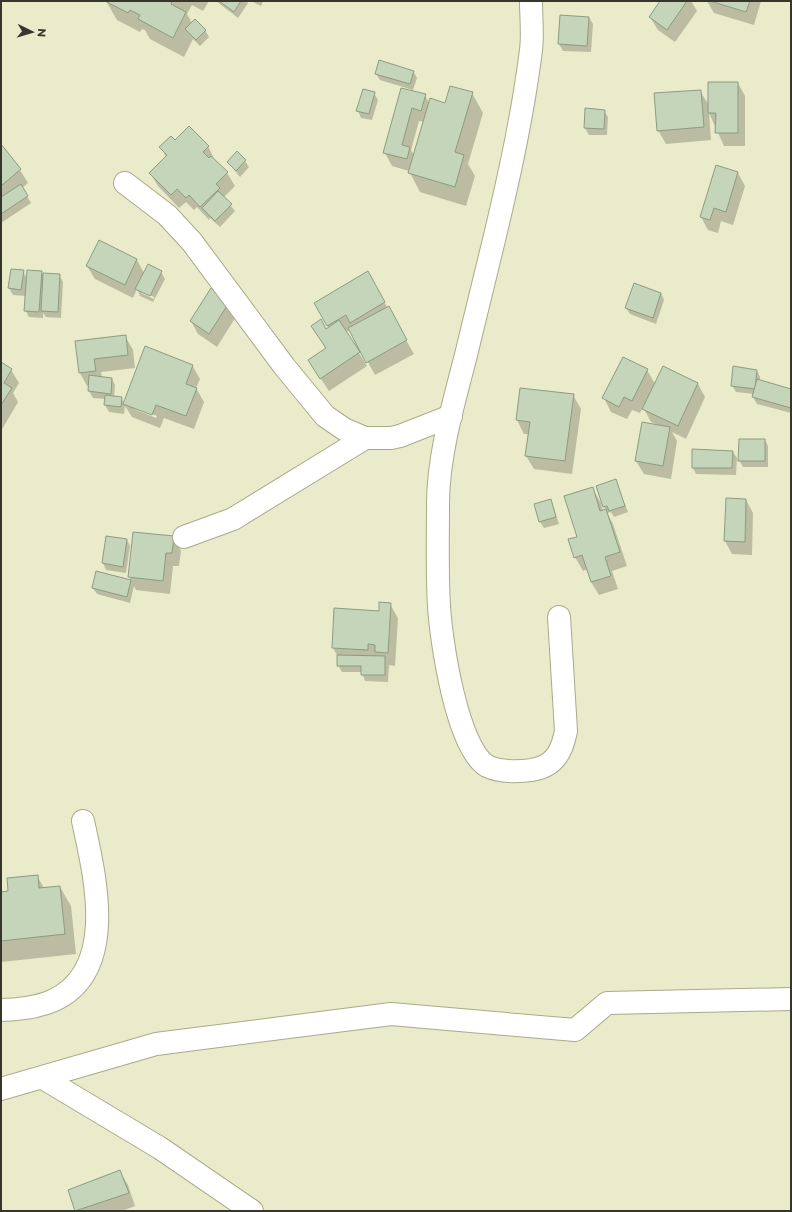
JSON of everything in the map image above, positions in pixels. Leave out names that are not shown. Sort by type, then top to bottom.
[{"type":"street","points":[[531,1],[531,48],[514,145],[451,416],[439,481],[439,607],[454,700],[460,722],[473,748],[482,762],[488,767],[515,771],[534,770],[554,761],[563,746],[566,731],[559,617]]},
{"type":"street","points":[[125,183],[167,215],[192,242],[284,366],[325,416],[344,429],[365,438],[376,439],[400,436],[451,416]]},
{"type":"street","points":[[184,537],[233,519],[365,438]]},
{"type":"street","points":[[1,1010],[42,1004],[62,995],[76,983],[93,954],[97,930],[97,896],[92,861],[83,821]]},
{"type":"street","points":[[1,1089],[156,1044],[391,1014],[575,1030],[607,1003],[791,999]]},
{"type":"street","points":[[43,1078],[160,1148],[252,1211]]},
{"type":"building","points":[[105,1],[172,1],[171,4],[186,12],[173,38],[138,19],[140,15],[130,10],[128,13]]},
{"type":"building","points":[[219,1],[241,1],[234,12]]},
{"type":"building","points":[[660,1],[687,1],[667,30],[649,17]]},
{"type":"building","points":[[710,1],[750,1],[746,12]]},
{"type":"building","points":[[560,15],[589,17],[587,46],[558,44]]},
{"type":"building","points":[[195,19],[206,30],[196,40],[185,29]]},
{"type":"building","points":[[379,60],[414,71],[410,84],[375,74]]},
{"type":"building","points":[[708,82],[738,82],[738,133],[715,133],[716,113],[708,113]]},
{"type":"building","points":[[450,86],[473,92],[455,152],[464,155],[455,187],[408,173],[430,98],[445,103]]},
{"type":"building","points":[[401,88],[426,94],[421,111],[412,108],[402,145],[410,147],[407,159],[383,153]]},
{"type":"building","points":[[363,89],[375,92],[369,114],[356,111]]},
{"type":"building","points":[[701,90],[704,127],[657,131],[654,93]]},
{"type":"building","points":[[585,108],[605,110],[604,129],[584,128]]},
{"type":"building","points":[[189,126],[209,146],[203,152],[209,158],[211,156],[228,172],[216,184],[220,188],[200,207],[189,195],[186,198],[177,189],[171,195],[149,173],[167,155],[159,147],[171,136],[175,140]]},
{"type":"building","points":[[1,144],[21,169],[1,186]]},
{"type":"building","points":[[237,151],[246,160],[236,171],[227,162]]},
{"type":"building","points":[[716,165],[738,172],[726,212],[714,208],[710,220],[700,217]]},
{"type":"building","points":[[21,184],[28,196],[1,214],[1,197]]},
{"type":"building","points":[[218,191],[232,204],[215,221],[202,208]]},
{"type":"building","points":[[99,240],[137,259],[125,285],[86,266]]},
{"type":"building","points":[[148,264],[162,271],[150,296],[135,289]]},
{"type":"building","points":[[11,269],[24,270],[21,290],[8,288]]},
{"type":"building","points":[[27,270],[42,271],[39,312],[24,311]]},
{"type":"building","points":[[368,271],[385,302],[350,323],[346,315],[327,326],[314,303]]},
{"type":"building","points":[[43,273],[60,274],[58,312],[41,311]]},
{"type":"building","points":[[634,283],[661,293],[653,318],[625,308]]},
{"type":"building","points":[[211,288],[230,301],[209,334],[190,321]]},
{"type":"building","points":[[389,306],[407,340],[366,363],[348,328]]},
{"type":"building","points":[[321,319],[326,329],[339,320],[360,352],[320,379],[308,360],[326,348],[311,326]]},
{"type":"building","points":[[126,335],[128,355],[94,359],[96,371],[79,373],[75,341]]},
{"type":"building","points":[[145,346],[193,365],[186,384],[197,388],[186,416],[156,405],[152,415],[123,404]]},
{"type":"building","points":[[623,357],[648,369],[632,401],[624,397],[619,407],[602,398]]},
{"type":"building","points":[[1,362],[12,369],[4,383],[12,388],[1,405]]},
{"type":"building","points":[[663,366],[698,383],[678,426],[642,409]]},
{"type":"building","points":[[733,366],[757,370],[755,389],[731,386]]},
{"type":"building","points":[[89,375],[112,378],[111,394],[88,391]]},
{"type":"building","points":[[757,379],[791,389],[791,408],[752,397]]},
{"type":"building","points":[[520,388],[574,394],[565,461],[525,456],[530,422],[516,420]]},
{"type":"building","points":[[105,395],[122,397],[121,407],[104,405]]},
{"type":"building","points":[[642,422],[670,427],[663,466],[635,461]]},
{"type":"building","points":[[739,439],[765,439],[765,461],[738,461]]},
{"type":"building","points":[[692,449],[733,451],[732,468],[692,468]]},
{"type":"building","points":[[616,479],[625,506],[609,511],[607,506],[603,507],[596,486]]},
{"type":"building","points":[[593,487],[600,511],[606,509],[620,552],[605,557],[611,576],[591,582],[582,555],[574,558],[568,539],[577,537],[564,496]]},
{"type":"building","points":[[726,498],[746,499],[745,542],[724,541]]},
{"type":"building","points":[[551,499],[556,517],[539,522],[534,504]]},
{"type":"building","points":[[133,532],[174,536],[172,553],[166,553],[163,581],[128,577]]},
{"type":"building","points":[[106,536],[127,539],[123,567],[102,563]]},
{"type":"building","points":[[96,571],[131,580],[127,597],[92,588]]},
{"type":"building","points":[[379,602],[391,603],[388,653],[375,652],[375,645],[368,644],[368,650],[332,648],[334,608],[379,611]]},
{"type":"building","points":[[337,655],[385,656],[385,675],[361,675],[361,666],[337,666]]},
{"type":"building","points":[[38,875],[39,888],[60,886],[65,934],[1,941],[1,892],[8,891],[7,878]]},
{"type":"building","points":[[120,1170],[129,1193],[75,1211],[68,1190]]}]
